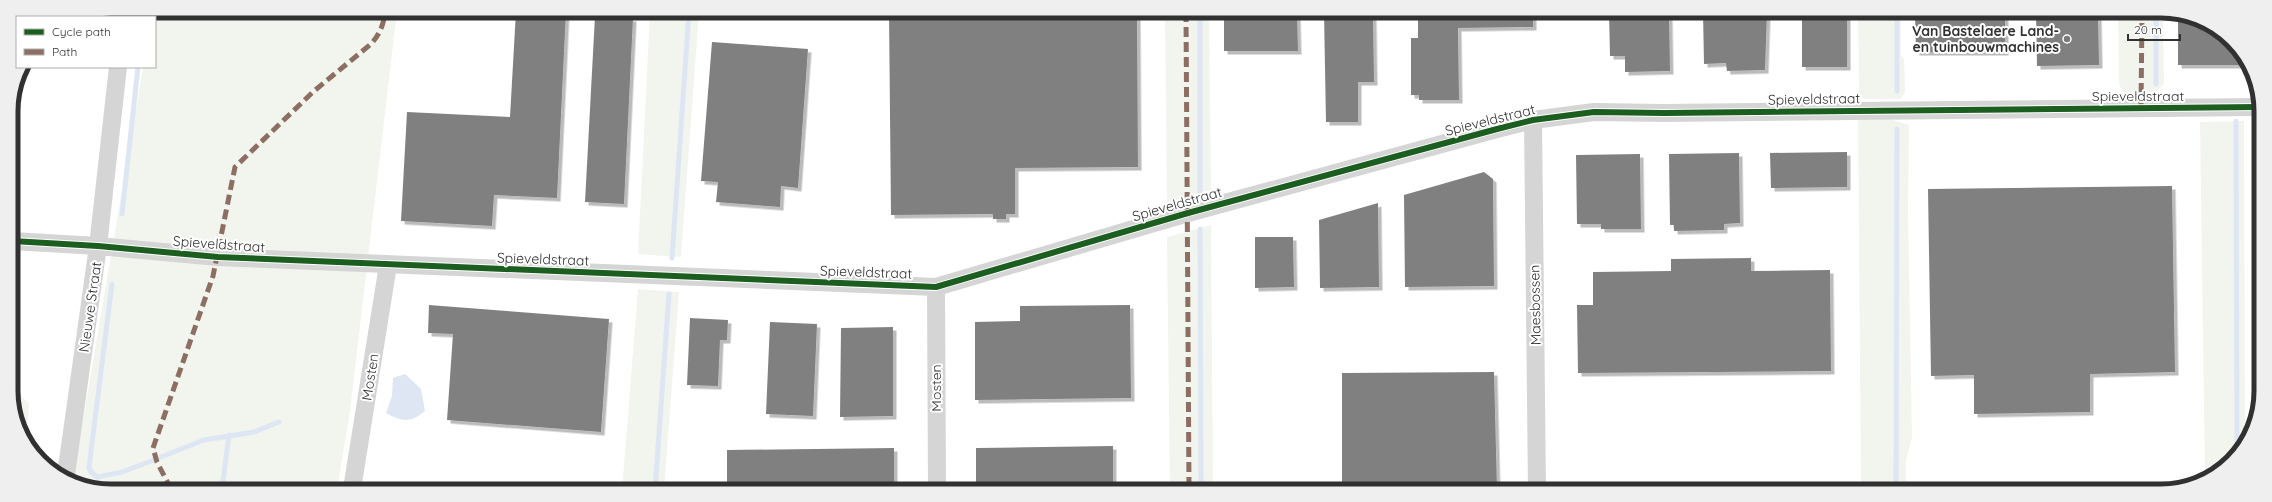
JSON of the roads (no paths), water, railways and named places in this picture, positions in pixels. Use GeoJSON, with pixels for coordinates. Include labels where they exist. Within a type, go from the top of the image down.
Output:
{"type":"FeatureCollection","features":[{"type":"Feature","properties":{"kind":"street","name":"Nieuwe Straat"},"geometry":{"type":"LineString","coordinates":[[66,473],[98,246],[118,68]]}},
{"type":"Feature","properties":{"kind":"street","name":"Spieveldstraat"},"geometry":{"type":"LineString","coordinates":[[18,241],[98,246],[218,257],[936,287],[1188,213],[1533,120],[1594,112],[1664,113],[2254,107]]}},
{"type":"Feature","properties":{"kind":"street","name":"Maesbossen"},"geometry":{"type":"LineString","coordinates":[[1533,120],[1537,484]]}},
{"type":"Feature","properties":{"kind":"street","name":"Mosten"},"geometry":{"type":"LineString","coordinates":[[353,484],[388,265]]}},
{"type":"Feature","properties":{"kind":"street","name":"Mosten"},"geometry":{"type":"LineString","coordinates":[[936,287],[937,484]]}},
{"type":"Feature","properties":{"kind":"waterway"},"geometry":{"type":"LineString","coordinates":[[672,258],[689,18]]}},
{"type":"Feature","properties":{"kind":"waterway"},"geometry":{"type":"LineString","coordinates":[[1200,18],[1200,193]]}},
{"type":"Feature","properties":{"kind":"waterway"},"geometry":{"type":"LineString","coordinates":[[1897,18],[1897,91]]}},
{"type":"Feature","properties":{"kind":"waterway"},"geometry":{"type":"LineString","coordinates":[[2156,18],[2156,84]]}},
{"type":"Feature","properties":{"kind":"waterway"},"geometry":{"type":"LineString","coordinates":[[122,214],[138,68]]}},
{"type":"Feature","properties":{"kind":"waterway"},"geometry":{"type":"LineString","coordinates":[[2236,121],[2237,445]]}},
{"type":"Feature","properties":{"kind":"waterway"},"geometry":{"type":"LineString","coordinates":[[1896,484],[1897,129]]}},
{"type":"Feature","properties":{"kind":"waterway"},"geometry":{"type":"LineString","coordinates":[[1200,229],[1201,484]]}},
{"type":"Feature","properties":{"kind":"waterway"},"geometry":{"type":"LineString","coordinates":[[112,284],[89,467],[91,472],[97,477],[122,472],[154,460]]}},
{"type":"Feature","properties":{"kind":"waterway"},"geometry":{"type":"LineString","coordinates":[[655,484],[669,294]]}},
{"type":"Feature","properties":{"kind":"waterway"},"geometry":{"type":"LineString","coordinates":[[161,457],[204,440],[254,432],[279,422]]}},
{"type":"Feature","properties":{"kind":"waterway"},"geometry":{"type":"LineString","coordinates":[[223,484],[229,435]]}},
{"type":"Feature","properties":{"kind":"place","name":"Van Bastelaere Land- en tuinbouwmachines"},"geometry":{"type":"Point","coordinates":[2067,39]}}]}
